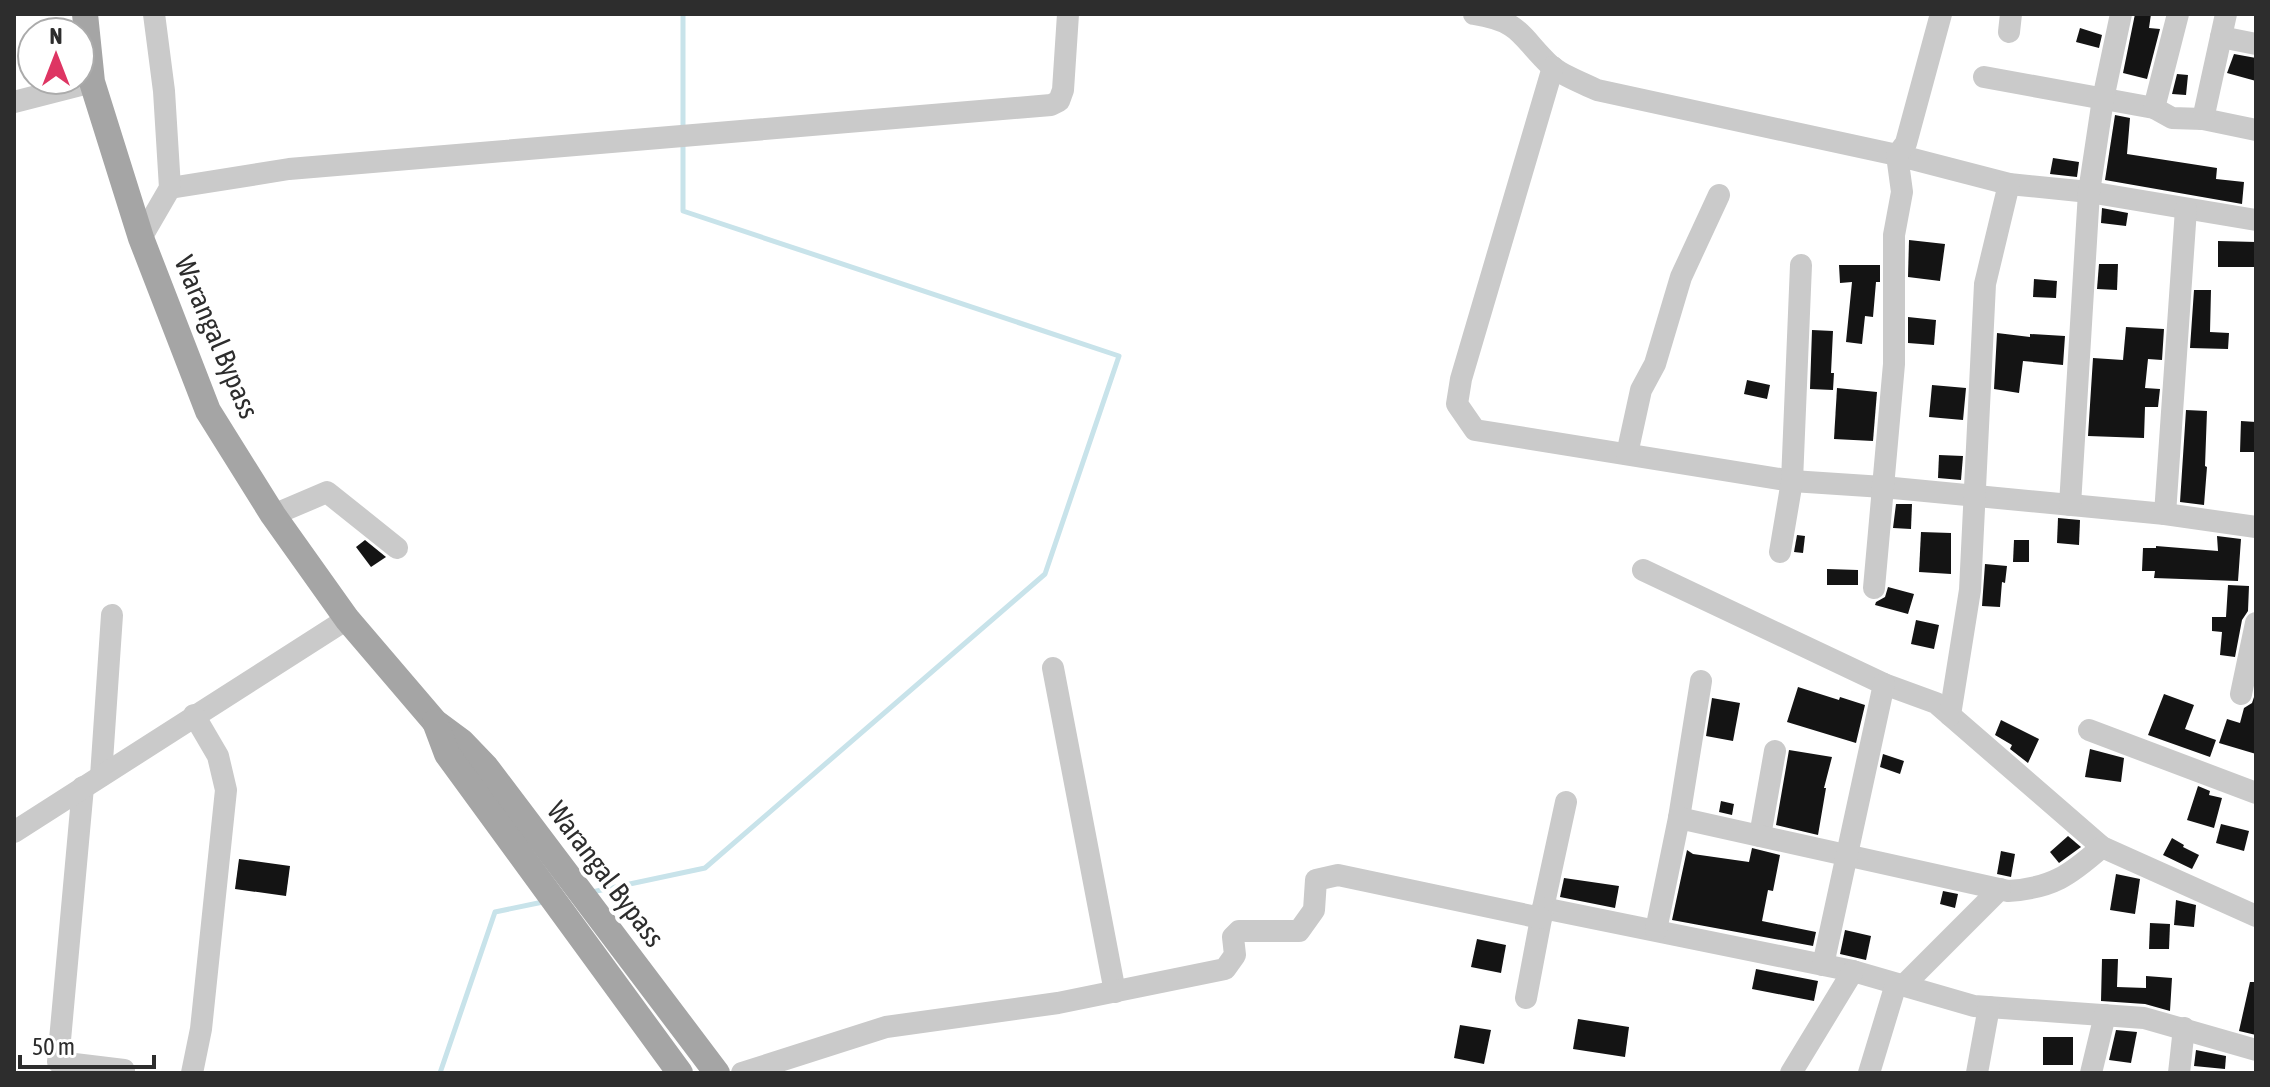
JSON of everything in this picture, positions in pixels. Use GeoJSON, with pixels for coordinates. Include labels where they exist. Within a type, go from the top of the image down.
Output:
{"type":"FeatureCollection","features":[{"type":"Feature","properties":{"kind":"main road","name":"Warangal Bypass"},"geometry":{"type":"LineString","coordinates":[[96,95],[141,238],[208,411],[273,515],[347,619],[435,722],[462,742],[486,767],[570,925],[680,1073]]}},
{"type":"Feature","properties":{"kind":"main road","name":"Warangal Bypass"},"geometry":{"type":"LineString","coordinates":[[519,832],[594,912],[717,1073]]}},
{"type":"Feature","properties":{"kind":"street"},"geometry":{"type":"LineString","coordinates":[[141,238],[170,188],[164,91],[154,14]]}},
{"type":"Feature","properties":{"kind":"street"},"geometry":{"type":"LineString","coordinates":[[170,188],[289,169],[1051,105],[1059,101],[1063,90],[1068,14]]}},
{"type":"Feature","properties":{"kind":"street"},"geometry":{"type":"LineString","coordinates":[[1474,14],[1499,18],[1525,35],[1553,67],[1597,90],[1897,155],[2009,184],[2089,192],[2256,220]]}},
{"type":"Feature","properties":{"kind":"street"},"geometry":{"type":"LineString","coordinates":[[1874,588],[1894,364],[1894,235],[1902,192],[1897,155],[1906,143],[1941,14]]}},
{"type":"Feature","properties":{"kind":"street"},"geometry":{"type":"LineString","coordinates":[[2070,505],[2089,192],[2103,99],[2121,14]]}},
{"type":"Feature","properties":{"kind":"street"},"geometry":{"type":"LineString","coordinates":[[2154,108],[2178,14]]}},
{"type":"Feature","properties":{"kind":"street"},"geometry":{"type":"LineString","coordinates":[[2203,119],[2226,14]]}},
{"type":"Feature","properties":{"kind":"street"},"geometry":{"type":"LineString","coordinates":[[2221,37],[2256,44]]}},
{"type":"Feature","properties":{"kind":"street"},"geometry":{"type":"LineString","coordinates":[[1553,67],[1461,379],[1457,404],[1475,430],[1792,481],[2165,514],[2256,527]]}},
{"type":"Feature","properties":{"kind":"street"},"geometry":{"type":"LineString","coordinates":[[1984,77],[2154,108],[2172,118],[2203,119],[2256,130]]}},
{"type":"Feature","properties":{"kind":"street"},"geometry":{"type":"LineString","coordinates":[[14,102],[37,96]]}},
{"type":"Feature","properties":{"kind":"street"},"geometry":{"type":"LineString","coordinates":[[1950,715],[1970,590],[1985,284],[2009,184]]}},
{"type":"Feature","properties":{"kind":"street"},"geometry":{"type":"LineString","coordinates":[[1627,454],[1641,390],[1655,364],[1681,277],[1719,195]]}},
{"type":"Feature","properties":{"kind":"street"},"geometry":{"type":"LineString","coordinates":[[2165,514],[2186,209]]}},
{"type":"Feature","properties":{"kind":"street"},"geometry":{"type":"LineString","coordinates":[[1780,552],[1792,481],[1801,265]]}},
{"type":"Feature","properties":{"kind":"street"},"geometry":{"type":"LineString","coordinates":[[273,515],[327,492],[397,548]]}},
{"type":"Feature","properties":{"kind":"street"},"geometry":{"type":"LineString","coordinates":[[1643,570],[1884,684],[1936,703],[2102,847],[2256,916]]}},
{"type":"Feature","properties":{"kind":"street"},"geometry":{"type":"LineString","coordinates":[[112,615],[58,1062],[124,1070]]}},
{"type":"Feature","properties":{"kind":"street"},"geometry":{"type":"LineString","coordinates":[[14,832],[347,619]]}},
{"type":"Feature","properties":{"kind":"street"},"geometry":{"type":"LineString","coordinates":[[2241,694],[2256,623]]}},
{"type":"Feature","properties":{"kind":"street"},"geometry":{"type":"LineString","coordinates":[[1053,668],[1115,992]]}},
{"type":"Feature","properties":{"kind":"street"},"geometry":{"type":"LineString","coordinates":[[1656,930],[1679,818],[1701,681]]}},
{"type":"Feature","properties":{"kind":"street"},"geometry":{"type":"LineString","coordinates":[[1823,965],[1884,684]]}},
{"type":"Feature","properties":{"kind":"street"},"geometry":{"type":"LineString","coordinates":[[192,1073],[201,1029],[226,790],[218,756],[194,715]]}},
{"type":"Feature","properties":{"kind":"street"},"geometry":{"type":"LineString","coordinates":[[2089,730],[2256,793]]}},
{"type":"Feature","properties":{"kind":"street"},"geometry":{"type":"LineString","coordinates":[[1760,836],[1775,751]]}},
{"type":"Feature","properties":{"kind":"street"},"geometry":{"type":"LineString","coordinates":[[1526,998],[1566,802]]}},
{"type":"Feature","properties":{"kind":"street"},"geometry":{"type":"LineString","coordinates":[[1679,818],[2000,889],[2036,889],[2072,873],[2102,847]]}},
{"type":"Feature","properties":{"kind":"street"},"geometry":{"type":"LineString","coordinates":[[742,1073],[886,1027],[1058,1003],[1225,969],[1235,955],[1233,937],[1239,931],[1299,931],[1314,910],[1316,880],[1338,875],[1542,913],[1656,930],[1853,971],[1974,1006],[2144,1018],[2256,1050]]}},
{"type":"Feature","properties":{"kind":"street"},"geometry":{"type":"LineString","coordinates":[[1869,1073],[1899,985],[2000,889]]}},
{"type":"Feature","properties":{"kind":"street"},"geometry":{"type":"LineString","coordinates":[[1791,1073],[1853,971]]}},
{"type":"Feature","properties":{"kind":"street"},"geometry":{"type":"LineString","coordinates":[[1977,1073],[1989,1007]]}},
{"type":"Feature","properties":{"kind":"street"},"geometry":{"type":"LineString","coordinates":[[2091,1073],[2105,1015]]}},
{"type":"Feature","properties":{"kind":"street"},"geometry":{"type":"LineString","coordinates":[[2179,1073],[2184,1028]]}},
{"type":"Feature","properties":{"kind":"building"},"geometry":{"type":"Polygon","coordinates":[[[2135,14],[2151,14],[2149,28],[2160,29],[2147,79],[2123,73],[2135,14]]]}},
{"type":"Feature","properties":{"kind":"building"},"geometry":{"type":"Polygon","coordinates":[[[2080,28],[2102,35],[2099,48],[2076,42],[2080,28]]]}},
{"type":"Feature","properties":{"kind":"building"},"geometry":{"type":"Polygon","coordinates":[[[2234,54],[2256,58],[2256,81],[2227,73],[2234,54]]]}},
{"type":"Feature","properties":{"kind":"building"},"geometry":{"type":"Polygon","coordinates":[[[2177,74],[2188,75],[2186,95],[2172,94],[2177,74]]]}},
{"type":"Feature","properties":{"kind":"building"},"geometry":{"type":"Polygon","coordinates":[[[2115,115],[2130,118],[2127,154],[2217,168],[2216,179],[2244,182],[2242,204],[2105,180],[2115,115]]]}},
{"type":"Feature","properties":{"kind":"building"},"geometry":{"type":"Polygon","coordinates":[[[2053,158],[2079,162],[2077,177],[2050,174],[2053,158]]]}},
{"type":"Feature","properties":{"kind":"building"},"geometry":{"type":"Polygon","coordinates":[[[2102,208],[2128,213],[2126,226],[2101,223],[2102,208]]]}},
{"type":"Feature","properties":{"kind":"building"},"geometry":{"type":"Polygon","coordinates":[[[1909,240],[1945,244],[1940,281],[1908,277],[1909,240]]]}},
{"type":"Feature","properties":{"kind":"building"},"geometry":{"type":"Polygon","coordinates":[[[2218,241],[2256,242],[2256,267],[2218,267],[2218,241]]]}},
{"type":"Feature","properties":{"kind":"building"},"geometry":{"type":"Polygon","coordinates":[[[2099,264],[2118,264],[2117,290],[2097,289],[2099,264]]]}},
{"type":"Feature","properties":{"kind":"building"},"geometry":{"type":"Polygon","coordinates":[[[1839,265],[1880,265],[1873,317],[1865,316],[1862,344],[1846,342],[1852,282],[1840,283],[1839,265]]]}},
{"type":"Feature","properties":{"kind":"building"},"geometry":{"type":"Polygon","coordinates":[[[2034,279],[2057,281],[2056,298],[2033,297],[2034,279]]]}},
{"type":"Feature","properties":{"kind":"building"},"geometry":{"type":"Polygon","coordinates":[[[2194,290],[2211,290],[2210,332],[2229,333],[2228,349],[2190,348],[2194,290]]]}},
{"type":"Feature","properties":{"kind":"building"},"geometry":{"type":"Polygon","coordinates":[[[1908,317],[1936,320],[1934,345],[1908,343],[1908,317]]]}},
{"type":"Feature","properties":{"kind":"building"},"geometry":{"type":"Polygon","coordinates":[[[2126,327],[2164,329],[2162,360],[2148,359],[2145,388],[2160,389],[2158,407],[2145,407],[2144,438],[2088,436],[2093,358],[2123,360],[2126,327]]]}},
{"type":"Feature","properties":{"kind":"building"},"geometry":{"type":"Polygon","coordinates":[[[1812,330],[1833,331],[1833,390],[1810,389],[1812,330]]]}},
{"type":"Feature","properties":{"kind":"building"},"geometry":{"type":"Polygon","coordinates":[[[1997,333],[2030,337],[2030,334],[2065,336],[2063,365],[2023,361],[2019,393],[1994,389],[1997,333]]]}},
{"type":"Feature","properties":{"kind":"building"},"geometry":{"type":"Polygon","coordinates":[[[1747,380],[1770,385],[1767,399],[1744,394],[1747,380]]]}},
{"type":"Feature","properties":{"kind":"building"},"geometry":{"type":"Polygon","coordinates":[[[1932,385],[1966,388],[1963,420],[1929,417],[1932,385]]]}},
{"type":"Feature","properties":{"kind":"building"},"geometry":{"type":"Polygon","coordinates":[[[1837,388],[1877,392],[1873,441],[1834,439],[1837,388]]]}},
{"type":"Feature","properties":{"kind":"building"},"geometry":{"type":"Polygon","coordinates":[[[2186,410],[2207,411],[2204,505],[2180,502],[2186,410]]]}},
{"type":"Feature","properties":{"kind":"building"},"geometry":{"type":"Polygon","coordinates":[[[2241,421],[2256,422],[2256,452],[2240,452],[2241,421]]]}},
{"type":"Feature","properties":{"kind":"building"},"geometry":{"type":"Polygon","coordinates":[[[1939,455],[1963,456],[1961,480],[1938,478],[1939,455]]]}},
{"type":"Feature","properties":{"kind":"building"},"geometry":{"type":"Polygon","coordinates":[[[1896,504],[1912,504],[1911,529],[1893,528],[1896,504]]]}},
{"type":"Feature","properties":{"kind":"building"},"geometry":{"type":"Polygon","coordinates":[[[2058,518],[2080,520],[2079,545],[2057,543],[2058,518]]]}},
{"type":"Feature","properties":{"kind":"building"},"geometry":{"type":"Polygon","coordinates":[[[1921,532],[1951,533],[1951,574],[1919,572],[1921,532]]]}},
{"type":"Feature","properties":{"kind":"building"},"geometry":{"type":"Polygon","coordinates":[[[1797,535],[1805,536],[1803,553],[1794,552],[1797,535]]]}},
{"type":"Feature","properties":{"kind":"building"},"geometry":{"type":"Polygon","coordinates":[[[2217,536],[2241,539],[2238,581],[2154,578],[2155,571],[2142,571],[2143,548],[2156,546],[2218,551],[2217,536]]]}},
{"type":"Feature","properties":{"kind":"building"},"geometry":{"type":"Polygon","coordinates":[[[365,540],[386,557],[371,567],[356,547],[365,540]]]}},
{"type":"Feature","properties":{"kind":"building"},"geometry":{"type":"Polygon","coordinates":[[[2014,540],[2029,540],[2029,562],[2013,562],[2014,540]]]}},
{"type":"Feature","properties":{"kind":"building"},"geometry":{"type":"Polygon","coordinates":[[[1985,564],[2007,566],[2000,607],[1982,606],[1985,564]]]}},
{"type":"Feature","properties":{"kind":"building"},"geometry":{"type":"Polygon","coordinates":[[[1827,569],[1858,570],[1858,585],[1827,585],[1827,569]]]}},
{"type":"Feature","properties":{"kind":"building"},"geometry":{"type":"Polygon","coordinates":[[[2228,585],[2249,586],[2248,611],[2242,620],[2235,657],[2220,655],[2222,632],[2212,631],[2212,617],[2226,617],[2228,585]]]}},
{"type":"Feature","properties":{"kind":"building"},"geometry":{"type":"Polygon","coordinates":[[[1888,587],[1914,594],[1908,614],[1875,605],[1885,597],[1888,587]]]}},
{"type":"Feature","properties":{"kind":"building"},"geometry":{"type":"Polygon","coordinates":[[[1916,620],[1939,625],[1934,649],[1911,644],[1916,620]]]}},
{"type":"Feature","properties":{"kind":"building"},"geometry":{"type":"Polygon","coordinates":[[[1798,687],[1865,705],[1856,743],[1787,722],[1798,687]]]}},
{"type":"Feature","properties":{"kind":"building"},"geometry":{"type":"Polygon","coordinates":[[[2256,691],[2256,754],[2219,743],[2227,719],[2240,723],[2244,708],[2252,703],[2256,691]]]}},
{"type":"Feature","properties":{"kind":"building"},"geometry":{"type":"Polygon","coordinates":[[[2164,694],[2194,705],[2185,729],[2216,740],[2210,757],[2148,735],[2164,694]]]}},
{"type":"Feature","properties":{"kind":"building"},"geometry":{"type":"Polygon","coordinates":[[[1712,698],[1740,703],[1733,741],[1706,736],[1712,698]]]}},
{"type":"Feature","properties":{"kind":"building"},"geometry":{"type":"Polygon","coordinates":[[[2001,720],[2039,739],[2028,763],[2010,749],[2012,745],[1995,735],[2001,720]]]}},
{"type":"Feature","properties":{"kind":"building"},"geometry":{"type":"Polygon","coordinates":[[[2090,749],[2124,758],[2121,782],[2085,777],[2090,749]]]}},
{"type":"Feature","properties":{"kind":"building"},"geometry":{"type":"Polygon","coordinates":[[[1789,750],[1832,757],[1818,835],[1776,825],[1789,750]]]}},
{"type":"Feature","properties":{"kind":"building"},"geometry":{"type":"Polygon","coordinates":[[[1883,754],[1904,761],[1900,774],[1880,767],[1883,754]]]}},
{"type":"Feature","properties":{"kind":"building"},"geometry":{"type":"Polygon","coordinates":[[[2198,786],[2210,791],[2209,795],[2222,798],[2214,828],[2187,820],[2198,786]]]}},
{"type":"Feature","properties":{"kind":"building"},"geometry":{"type":"Polygon","coordinates":[[[1721,801],[1734,804],[1732,815],[1719,812],[1721,801]]]}},
{"type":"Feature","properties":{"kind":"building"},"geometry":{"type":"Polygon","coordinates":[[[2221,824],[2249,831],[2244,851],[2216,843],[2221,824]]]}},
{"type":"Feature","properties":{"kind":"building"},"geometry":{"type":"Polygon","coordinates":[[[2068,836],[2081,847],[2059,863],[2050,852],[2068,836]]]}},
{"type":"Feature","properties":{"kind":"building"},"geometry":{"type":"Polygon","coordinates":[[[2172,838],[2199,855],[2192,869],[2163,855],[2172,838]]]}},
{"type":"Feature","properties":{"kind":"building"},"geometry":{"type":"Polygon","coordinates":[[[1752,848],[1780,855],[1773,891],[1768,890],[1762,921],[1816,932],[1813,946],[1672,920],[1687,850],[1693,854],[1749,862],[1752,848]]]}},
{"type":"Feature","properties":{"kind":"building"},"geometry":{"type":"Polygon","coordinates":[[[2001,851],[2015,854],[2011,877],[1997,874],[2001,851]]]}},
{"type":"Feature","properties":{"kind":"building"},"geometry":{"type":"Polygon","coordinates":[[[239,859],[290,866],[286,896],[235,889],[239,859]]]}},
{"type":"Feature","properties":{"kind":"building"},"geometry":{"type":"Polygon","coordinates":[[[2116,874],[2140,879],[2135,914],[2110,910],[2116,874]]]}},
{"type":"Feature","properties":{"kind":"building"},"geometry":{"type":"Polygon","coordinates":[[[1564,878],[1619,886],[1615,908],[1560,897],[1564,878]]]}},
{"type":"Feature","properties":{"kind":"building"},"geometry":{"type":"Polygon","coordinates":[[[1943,891],[1958,894],[1955,908],[1940,904],[1943,891]]]}},
{"type":"Feature","properties":{"kind":"building"},"geometry":{"type":"Polygon","coordinates":[[[2176,900],[2196,905],[2194,927],[2174,925],[2176,900]]]}},
{"type":"Feature","properties":{"kind":"building"},"geometry":{"type":"Polygon","coordinates":[[[2150,923],[2170,924],[2169,949],[2149,949],[2150,923]]]}},
{"type":"Feature","properties":{"kind":"building"},"geometry":{"type":"Polygon","coordinates":[[[1845,930],[1871,936],[1866,960],[1840,954],[1845,930]]]}},
{"type":"Feature","properties":{"kind":"building"},"geometry":{"type":"Polygon","coordinates":[[[1477,939],[1506,945],[1501,973],[1471,967],[1477,939]]]}},
{"type":"Feature","properties":{"kind":"building"},"geometry":{"type":"Polygon","coordinates":[[[2102,959],[2118,959],[2117,987],[2146,988],[2146,976],[2172,978],[2170,1011],[2145,1004],[2101,1001],[2102,959]]]}},
{"type":"Feature","properties":{"kind":"building"},"geometry":{"type":"Polygon","coordinates":[[[1756,969],[1818,981],[1814,1001],[1752,989],[1756,969]]]}},
{"type":"Feature","properties":{"kind":"building"},"geometry":{"type":"Polygon","coordinates":[[[2250,982],[2256,982],[2256,1035],[2239,1031],[2250,982]]]}},
{"type":"Feature","properties":{"kind":"building"},"geometry":{"type":"Polygon","coordinates":[[[1578,1019],[1629,1027],[1625,1057],[1573,1049],[1578,1019]]]}},
{"type":"Feature","properties":{"kind":"building"},"geometry":{"type":"Polygon","coordinates":[[[1460,1025],[1491,1030],[1484,1064],[1454,1058],[1460,1025]]]}},
{"type":"Feature","properties":{"kind":"building"},"geometry":{"type":"Polygon","coordinates":[[[2116,1030],[2137,1032],[2131,1063],[2109,1060],[2116,1030]]]}},
{"type":"Feature","properties":{"kind":"building"},"geometry":{"type":"Polygon","coordinates":[[[2043,1037],[2073,1037],[2073,1065],[2043,1065],[2043,1037]]]}},
{"type":"Feature","properties":{"kind":"building"},"geometry":{"type":"Polygon","coordinates":[[[2196,1050],[2226,1056],[2225,1069],[2194,1066],[2196,1050]]]}},
{"type":"Feature","properties":{"kind":"waterway"},"geometry":{"type":"LineString","coordinates":[[683,14],[683,130]]}},
{"type":"Feature","properties":{"kind":"waterway"},"geometry":{"type":"LineString","coordinates":[[592,892],[705,868],[1045,574],[1119,356],[683,211],[683,140]]}},
{"type":"Feature","properties":{"kind":"waterway"},"geometry":{"type":"LineString","coordinates":[[440,1073],[495,912],[543,902]]}}]}
